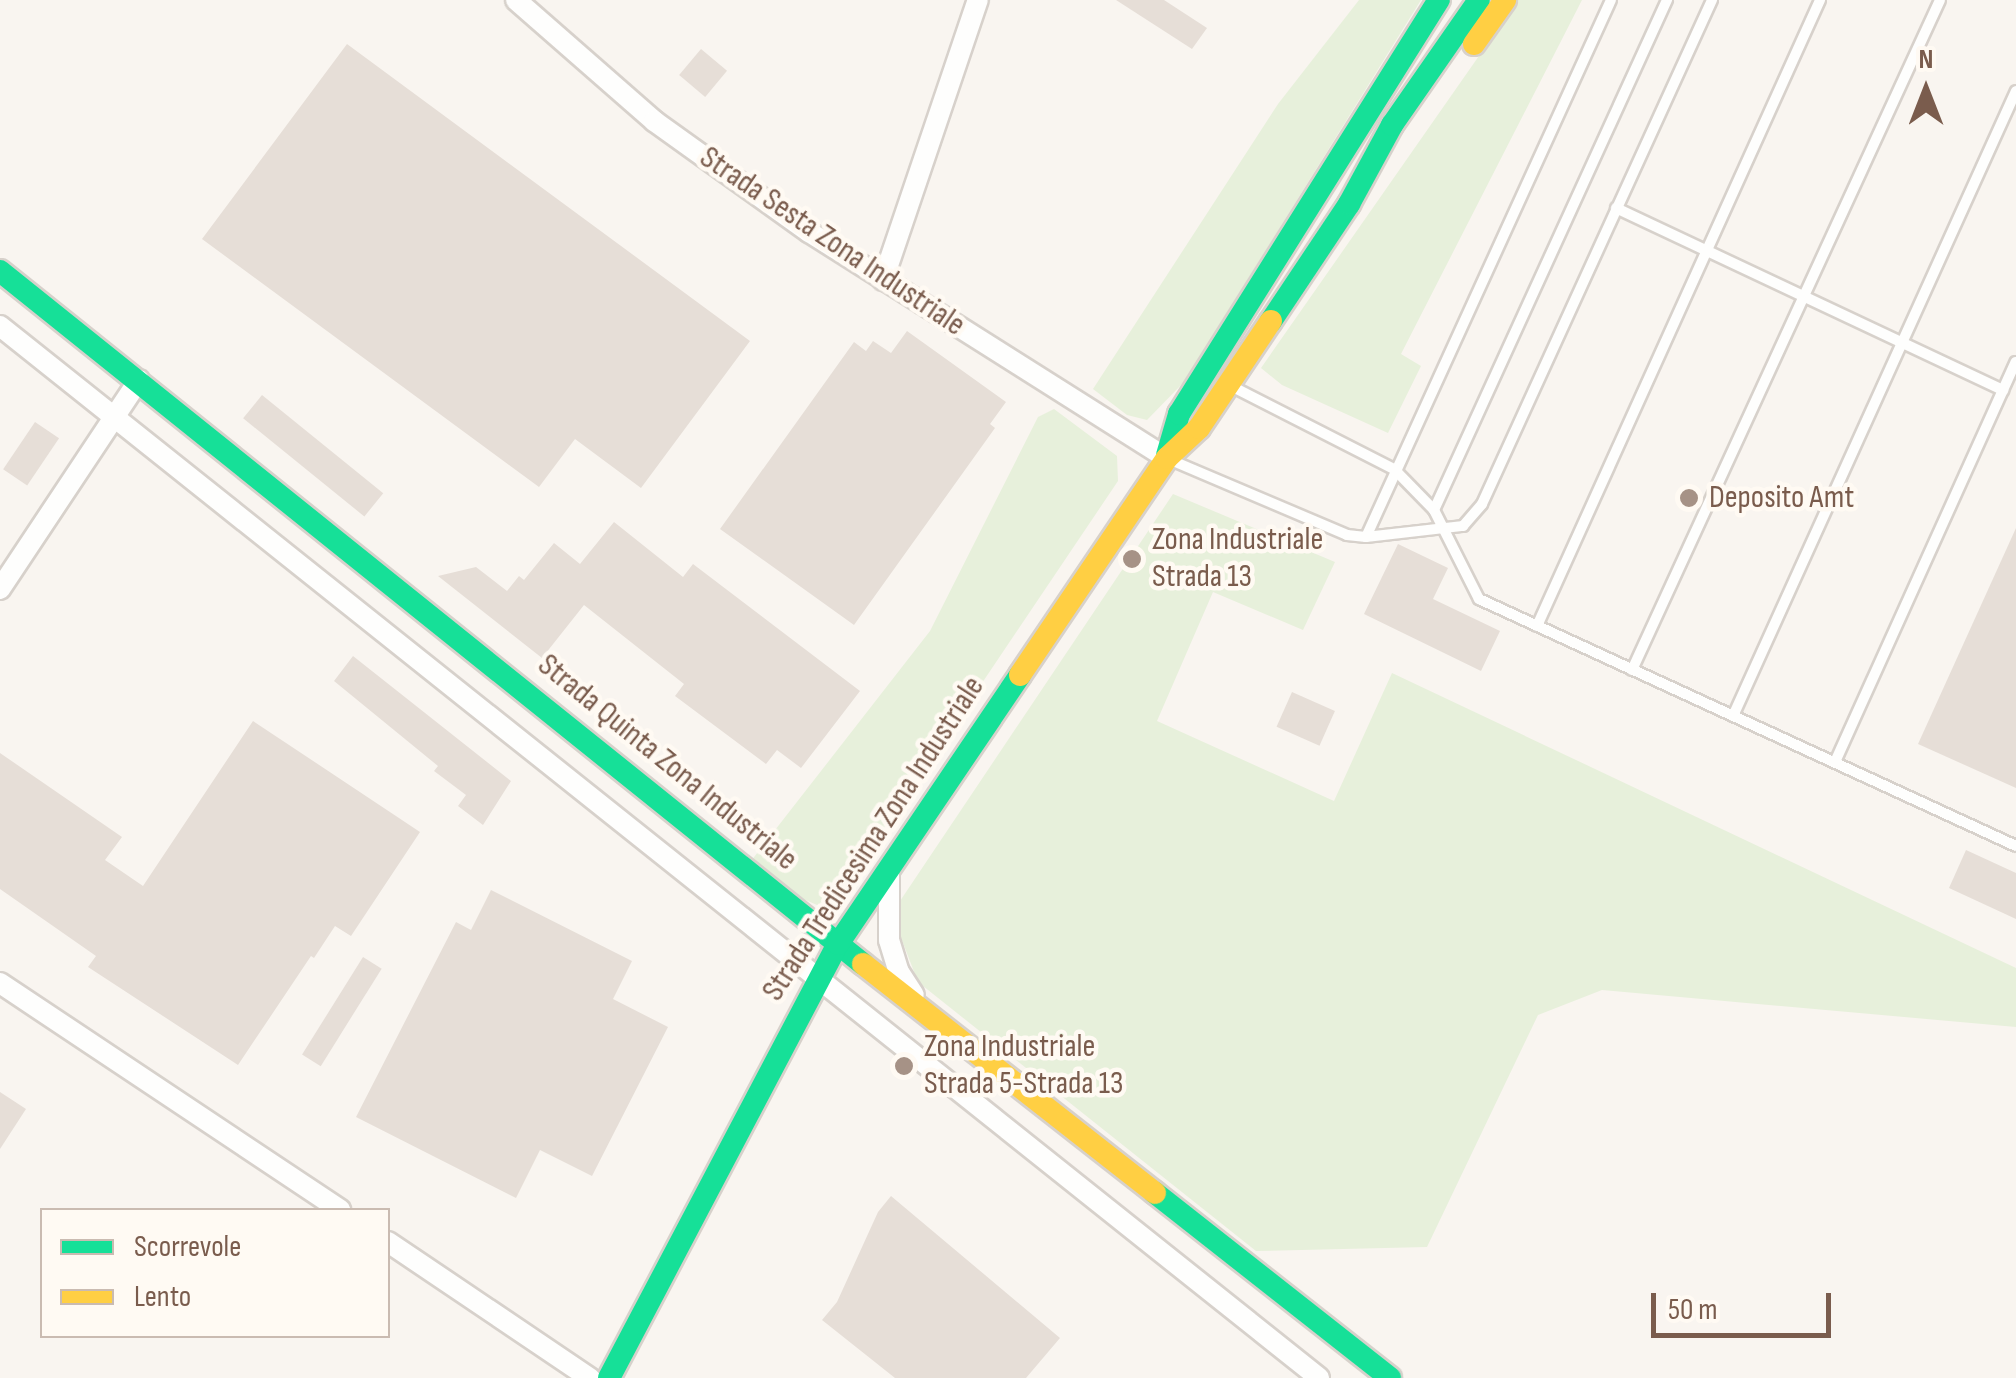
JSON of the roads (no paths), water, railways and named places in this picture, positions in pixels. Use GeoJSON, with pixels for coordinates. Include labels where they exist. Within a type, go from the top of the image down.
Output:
{"type":"FeatureCollection","features":[{"type":"Feature","properties":{"kind":"main road"},"geometry":{"type":"LineString","coordinates":[[1166,458],[1179,414],[1439,0]]}},
{"type":"Feature","properties":{"kind":"main road"},"geometry":{"type":"LineString","coordinates":[[1166,458],[1198,428],[1229,386],[1349,204],[1392,126],[1479,0]]}},
{"type":"Feature","properties":{"kind":"main road"},"geometry":{"type":"LineString","coordinates":[[1349,204],[1408,136],[1504,0]]}},
{"type":"Feature","properties":{"kind":"main road","name":"Strada Quinta Zona Industriale"},"geometry":{"type":"LineString","coordinates":[[4,281],[139,380],[838,944],[1390,1378]]}},
{"type":"Feature","properties":{"kind":"main road","name":"Strada Tredicesima Zona Industriale"},"geometry":{"type":"LineString","coordinates":[[609,1378],[816,980],[1166,458]]}},
{"type":"Feature","properties":{"kind":"street","name":"Strada Sesta Zona Industriale"},"geometry":{"type":"LineString","coordinates":[[516,0],[654,120],[883,280],[1166,458]]}},
{"type":"Feature","properties":{"kind":"street"},"geometry":{"type":"LineString","coordinates":[[883,280],[978,0]]}},
{"type":"Feature","properties":{"kind":"street"},"geometry":{"type":"LineString","coordinates":[[0,326],[1319,1378]]}},
{"type":"Feature","properties":{"kind":"street"},"geometry":{"type":"LineString","coordinates":[[0,589],[139,380]]}},
{"type":"Feature","properties":{"kind":"street"},"geometry":{"type":"LineString","coordinates":[[889,866],[887,913],[892,957],[920,1005]]}},
{"type":"Feature","properties":{"kind":"street"},"geometry":{"type":"LineString","coordinates":[[0,983],[337,1208]]}},
{"type":"Feature","properties":{"kind":"street"},"geometry":{"type":"LineString","coordinates":[[390,1243],[590,1378]]}},
{"type":"Feature","properties":{"kind":"lane"},"geometry":{"type":"LineString","coordinates":[[1366,537],[1611,0]]}},
{"type":"Feature","properties":{"kind":"lane"},"geometry":{"type":"LineString","coordinates":[[1434,510],[1668,0]]}},
{"type":"Feature","properties":{"kind":"lane"},"geometry":{"type":"LineString","coordinates":[[1166,458],[1347,535],[1366,537],[1463,526],[1482,504],[1712,0]]}},
{"type":"Feature","properties":{"kind":"lane"},"geometry":{"type":"LineString","coordinates":[[1537,626],[1820,0]]}},
{"type":"Feature","properties":{"kind":"lane"},"geometry":{"type":"LineString","coordinates":[[1632,670],[1940,0]]}},
{"type":"Feature","properties":{"kind":"lane"},"geometry":{"type":"LineString","coordinates":[[1733,716],[2016,91]]}},
{"type":"Feature","properties":{"kind":"lane"},"geometry":{"type":"LineString","coordinates":[[1616,208],[2003,390]]}},
{"type":"Feature","properties":{"kind":"lane"},"geometry":{"type":"LineString","coordinates":[[1835,762],[2016,362]]}},
{"type":"Feature","properties":{"kind":"lane"},"geometry":{"type":"LineString","coordinates":[[1229,386],[1394,469],[1434,510],[1479,600],[2016,846]]}},
{"type":"Feature","properties":{"kind":"place","name":"Deposito Amt"},"geometry":{"type":"Point","coordinates":[1689,498]}},
{"type":"Feature","properties":{"kind":"place","name":"Zona Industriale Strada 13"},"geometry":{"type":"Point","coordinates":[1132,559]}},
{"type":"Feature","properties":{"kind":"place","name":"Zona Industriale Strada 5-Strada 13"},"geometry":{"type":"Point","coordinates":[904,1066]}}]}
